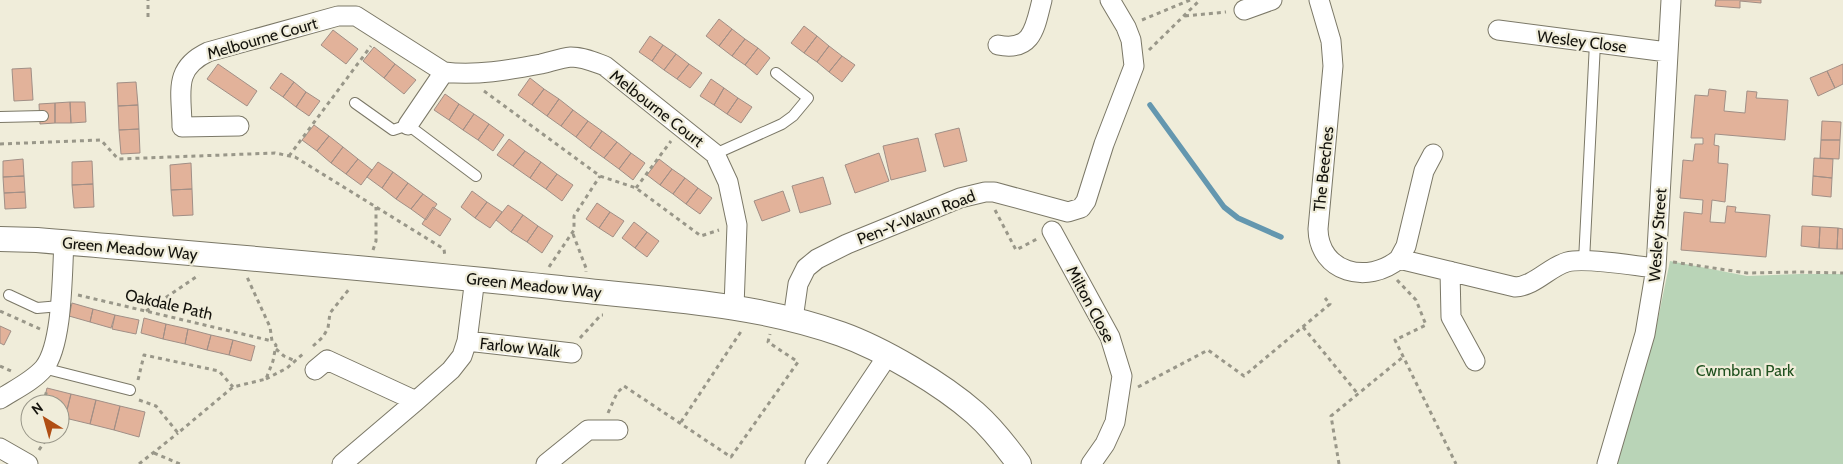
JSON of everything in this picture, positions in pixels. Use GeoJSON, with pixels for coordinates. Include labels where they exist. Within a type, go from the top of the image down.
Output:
{"type":"FeatureCollection","features":[{"type":"Feature","properties":{"kind":"street"},"geometry":{"type":"LineString","coordinates":[[998,45],[1011,48],[1026,42],[1033,31],[1042,0]]}},
{"type":"Feature","properties":{"kind":"street"},"geometry":{"type":"LineString","coordinates":[[1110,0],[1126,27],[1133,48],[1134,66]]}},
{"type":"Feature","properties":{"kind":"street"},"geometry":{"type":"LineString","coordinates":[[1244,10],[1272,0]]}},
{"type":"Feature","properties":{"kind":"street","name":"The Beeches"},"geometry":{"type":"LineString","coordinates":[[1319,0],[1331,41],[1333,66],[1318,238],[1320,247],[1337,264],[1351,272],[1360,274],[1370,273],[1393,264]]}},
{"type":"Feature","properties":{"kind":"street","name":"Wesley Street"},"geometry":{"type":"LineString","coordinates":[[1607,464],[1645,334],[1657,264],[1671,0]]}},
{"type":"Feature","properties":{"kind":"street","name":"Melbourne Court"},"geometry":{"type":"LineString","coordinates":[[239,126],[182,127],[181,79],[186,67],[195,58],[208,52],[338,16],[356,16],[444,72],[459,74],[484,72],[530,66],[571,57],[587,59],[605,66],[715,154],[728,182],[737,225],[749,316]]}},
{"type":"Feature","properties":{"kind":"street","name":"Wesley Close"},"geometry":{"type":"LineString","coordinates":[[1498,30],[1668,52]]}},
{"type":"Feature","properties":{"kind":"street","name":"Pen-Y-Waun Road"},"geometry":{"type":"LineString","coordinates":[[793,319],[798,284],[806,268],[817,259],[847,244],[960,198],[986,192],[1000,194],[1060,211],[1075,211],[1081,208],[1089,194],[1104,144],[1134,66]]}},
{"type":"Feature","properties":{"kind":"street"},"geometry":{"type":"LineString","coordinates":[[408,125],[444,72]]}},
{"type":"Feature","properties":{"kind":"street"},"geometry":{"type":"LineString","coordinates":[[1433,154],[1424,171],[1406,246],[1393,264],[1450,271],[1520,286],[1563,264],[1584,261],[1657,264]]}},
{"type":"Feature","properties":{"kind":"street","name":"Milton Close"},"geometry":{"type":"LineString","coordinates":[[1052,231],[1110,337],[1122,376],[1115,422],[1105,444],[1092,464]]}},
{"type":"Feature","properties":{"kind":"street","name":"Green Meadow Way"},"geometry":{"type":"LineString","coordinates":[[0,239],[64,242],[446,275],[586,291],[749,316],[793,319],[843,334],[888,355],[922,375],[975,413],[999,436],[1019,464]]}},
{"type":"Feature","properties":{"kind":"street"},"geometry":{"type":"LineString","coordinates":[[0,399],[36,376],[53,350],[60,298],[64,242]]}},
{"type":"Feature","properties":{"kind":"street"},"geometry":{"type":"LineString","coordinates":[[1450,271],[1451,317],[1475,361]]}},
{"type":"Feature","properties":{"kind":"street","name":"Farlow Walk"},"geometry":{"type":"LineString","coordinates":[[342,464],[451,370],[462,356],[467,341],[475,278]]}},
{"type":"Feature","properties":{"kind":"street","name":"Farlow Walk"},"geometry":{"type":"LineString","coordinates":[[467,341],[570,353]]}},
{"type":"Feature","properties":{"kind":"street"},"geometry":{"type":"LineString","coordinates":[[815,464],[888,355]]}},
{"type":"Feature","properties":{"kind":"street"},"geometry":{"type":"LineString","coordinates":[[316,370],[327,360],[416,401]]}},
{"type":"Feature","properties":{"kind":"street"},"geometry":{"type":"LineString","coordinates":[[546,464],[588,430],[609,430]]}},
{"type":"Feature","properties":{"kind":"street"},"geometry":{"type":"LineString","coordinates":[[0,448],[28,464]]}},
{"type":"Feature","properties":{"kind":"lane"},"geometry":{"type":"LineString","coordinates":[[1584,261],[1595,43]]}},
{"type":"Feature","properties":{"kind":"lane"},"geometry":{"type":"LineString","coordinates":[[715,154],[782,124],[793,116],[808,98],[776,73]]}},
{"type":"Feature","properties":{"kind":"lane"},"geometry":{"type":"LineString","coordinates":[[355,103],[393,130],[408,125],[476,176]]}},
{"type":"Feature","properties":{"kind":"lane"},"geometry":{"type":"LineString","coordinates":[[0,118],[43,116]]}},
{"type":"Feature","properties":{"kind":"lane"},"geometry":{"type":"LineString","coordinates":[[9,295],[37,308],[60,298]]}},
{"type":"Feature","properties":{"kind":"lane"},"geometry":{"type":"LineString","coordinates":[[43,368],[132,395]]}},
{"type":"Feature","properties":{"kind":"path"},"geometry":{"type":"LineString","coordinates":[[148,0],[148,17]]}},
{"type":"Feature","properties":{"kind":"path"},"geometry":{"type":"LineString","coordinates":[[1126,27],[1190,0]]}},
{"type":"Feature","properties":{"kind":"path"},"geometry":{"type":"LineString","coordinates":[[1134,66],[1200,0]]}},
{"type":"Feature","properties":{"kind":"path"},"geometry":{"type":"LineString","coordinates":[[1184,16],[1244,10]]}},
{"type":"Feature","properties":{"kind":"path"},"geometry":{"type":"LineString","coordinates":[[289,156],[373,43]]}},
{"type":"Feature","properties":{"kind":"path"},"geometry":{"type":"LineString","coordinates":[[484,90],[600,176],[636,188],[701,236],[737,225]]}},
{"type":"Feature","properties":{"kind":"path"},"geometry":{"type":"LineString","coordinates":[[636,188],[681,127]]}},
{"type":"Feature","properties":{"kind":"path"},"geometry":{"type":"LineString","coordinates":[[0,144],[101,140],[118,159],[275,153],[295,157],[444,249],[446,275]]}},
{"type":"Feature","properties":{"kind":"path"},"geometry":{"type":"LineString","coordinates":[[544,286],[549,266],[574,230],[574,216],[600,176]]}},
{"type":"Feature","properties":{"kind":"path"},"geometry":{"type":"LineString","coordinates":[[986,192],[1016,250],[1052,231]]}},
{"type":"Feature","properties":{"kind":"path"},"geometry":{"type":"LineString","coordinates":[[373,251],[376,241],[376,207]]}},
{"type":"Feature","properties":{"kind":"path"},"geometry":{"type":"LineString","coordinates":[[572,233],[586,268],[586,291]]}},
{"type":"Feature","properties":{"kind":"path"},"geometry":{"type":"LineString","coordinates":[[1393,264],[1416,300],[1426,325],[1395,340],[1456,464]]}},
{"type":"Feature","properties":{"kind":"path"},"geometry":{"type":"LineString","coordinates":[[1657,264],[1748,273],[1843,273]]}},
{"type":"Feature","properties":{"kind":"path"},"geometry":{"type":"LineString","coordinates":[[243,269],[270,327],[272,341],[276,345],[274,361],[266,379]]}},
{"type":"Feature","properties":{"kind":"path"},"geometry":{"type":"LineString","coordinates":[[146,311],[205,271]]}},
{"type":"Feature","properties":{"kind":"path"},"geometry":{"type":"LineString","coordinates":[[139,464],[233,387],[266,379],[287,368],[323,337],[328,328],[330,313],[352,285]]}},
{"type":"Feature","properties":{"kind":"path","name":"Oakdale Path"},"geometry":{"type":"LineString","coordinates":[[60,298],[146,311],[272,341]]}},
{"type":"Feature","properties":{"kind":"path"},"geometry":{"type":"LineString","coordinates":[[1120,396],[1208,350],[1244,376],[1330,304],[1325,298]]}},
{"type":"Feature","properties":{"kind":"path"},"geometry":{"type":"LineString","coordinates":[[0,311],[56,337]]}},
{"type":"Feature","properties":{"kind":"path"},"geometry":{"type":"LineString","coordinates":[[570,353],[585,330],[601,315],[608,314]]}},
{"type":"Feature","properties":{"kind":"path"},"geometry":{"type":"LineString","coordinates":[[609,430],[617,393],[624,386],[681,422],[731,457],[798,362],[768,342],[771,332],[749,316],[744,328],[681,422]]}},
{"type":"Feature","properties":{"kind":"path"},"geometry":{"type":"LineString","coordinates":[[1303,327],[1358,394]]}},
{"type":"Feature","properties":{"kind":"path"},"geometry":{"type":"LineString","coordinates":[[275,349],[295,361]]}},
{"type":"Feature","properties":{"kind":"path"},"geometry":{"type":"LineString","coordinates":[[138,381],[144,354],[219,371],[233,387]]}},
{"type":"Feature","properties":{"kind":"path"},"geometry":{"type":"LineString","coordinates":[[1339,464],[1331,416],[1403,357]]}},
{"type":"Feature","properties":{"kind":"path"},"geometry":{"type":"LineString","coordinates":[[132,395],[156,406],[178,433]]}},
{"type":"Feature","properties":{"kind":"path"},"geometry":{"type":"LineString","coordinates":[[153,453],[180,464]]}},
{"type":"Feature","properties":{"kind":"green space","name":"Cwmbran Park"},"geometry":{"type":"Polygon","coordinates":[[[1670,261],[1747,276],[1843,274],[1843,464],[1617,464],[1654,338],[1670,261]]]}},
{"type":"Feature","properties":{"kind":"building"},"geometry":{"type":"Polygon","coordinates":[[[1716,0],[1761,0],[1761,3],[1740,1],[1740,8],[1715,6],[1716,0]]]}},
{"type":"Feature","properties":{"kind":"building"},"geometry":{"type":"Polygon","coordinates":[[[719,19],[732,29],[719,46],[706,36],[719,19]]]}},
{"type":"Feature","properties":{"kind":"building"},"geometry":{"type":"Polygon","coordinates":[[[804,26],[817,36],[804,53],[791,43],[804,26]]]}},
{"type":"Feature","properties":{"kind":"building"},"geometry":{"type":"Polygon","coordinates":[[[732,29],[745,39],[732,56],[719,46],[732,29]]]}},
{"type":"Feature","properties":{"kind":"building"},"geometry":{"type":"Polygon","coordinates":[[[333,30],[358,49],[346,64],[321,45],[333,30]]]}},
{"type":"Feature","properties":{"kind":"building"},"geometry":{"type":"Polygon","coordinates":[[[650,36],[663,45],[652,61],[639,52],[650,36]]]}},
{"type":"Feature","properties":{"kind":"building"},"geometry":{"type":"Polygon","coordinates":[[[817,36],[829,46],[817,62],[804,53],[817,36]]]}},
{"type":"Feature","properties":{"kind":"building"},"geometry":{"type":"Polygon","coordinates":[[[745,39],[758,48],[745,65],[732,56],[745,39]]]}},
{"type":"Feature","properties":{"kind":"building"},"geometry":{"type":"Polygon","coordinates":[[[663,45],[676,54],[664,70],[652,61],[663,45]]]}},
{"type":"Feature","properties":{"kind":"building"},"geometry":{"type":"Polygon","coordinates":[[[829,46],[842,56],[829,72],[817,62],[829,46]]]}},
{"type":"Feature","properties":{"kind":"building"},"geometry":{"type":"Polygon","coordinates":[[[374,47],[395,64],[384,78],[363,61],[374,47]]]}},
{"type":"Feature","properties":{"kind":"building"},"geometry":{"type":"Polygon","coordinates":[[[758,48],[770,58],[757,75],[745,65],[758,48]]]}},
{"type":"Feature","properties":{"kind":"building"},"geometry":{"type":"Polygon","coordinates":[[[676,54],[689,64],[677,79],[664,70],[676,54]]]}},
{"type":"Feature","properties":{"kind":"building"},"geometry":{"type":"Polygon","coordinates":[[[842,56],[855,65],[842,82],[829,72],[842,56]]]}},
{"type":"Feature","properties":{"kind":"building"},"geometry":{"type":"Polygon","coordinates":[[[218,64],[257,91],[247,106],[207,79],[218,64]]]}},
{"type":"Feature","properties":{"kind":"building"},"geometry":{"type":"Polygon","coordinates":[[[395,64],[416,80],[404,94],[384,78],[395,64]]]}},
{"type":"Feature","properties":{"kind":"building"},"geometry":{"type":"Polygon","coordinates":[[[689,64],[702,73],[690,88],[677,79],[689,64]]]}},
{"type":"Feature","properties":{"kind":"building"},"geometry":{"type":"Polygon","coordinates":[[[1843,64],[1843,84],[1835,88],[1827,71],[1843,64]]]}},
{"type":"Feature","properties":{"kind":"building"},"geometry":{"type":"Polygon","coordinates":[[[31,68],[33,100],[14,101],[12,69],[31,68]]]}},
{"type":"Feature","properties":{"kind":"building"},"geometry":{"type":"Polygon","coordinates":[[[1827,71],[1835,88],[1818,96],[1810,78],[1827,71]]]}},
{"type":"Feature","properties":{"kind":"building"},"geometry":{"type":"Polygon","coordinates":[[[281,73],[294,82],[283,97],[270,88],[281,73]]]}},
{"type":"Feature","properties":{"kind":"building"},"geometry":{"type":"Polygon","coordinates":[[[530,78],[544,89],[532,105],[518,95],[530,78]]]}},
{"type":"Feature","properties":{"kind":"building"},"geometry":{"type":"Polygon","coordinates":[[[711,79],[724,88],[714,105],[700,96],[711,79]]]}},
{"type":"Feature","properties":{"kind":"building"},"geometry":{"type":"Polygon","coordinates":[[[136,82],[138,105],[118,106],[117,83],[136,82]]]}},
{"type":"Feature","properties":{"kind":"building"},"geometry":{"type":"Polygon","coordinates":[[[294,82],[306,92],[296,107],[283,97],[294,82]]]}},
{"type":"Feature","properties":{"kind":"building"},"geometry":{"type":"Polygon","coordinates":[[[724,88],[738,98],[727,114],[714,105],[724,88]]]}},
{"type":"Feature","properties":{"kind":"building"},"geometry":{"type":"Polygon","coordinates":[[[544,89],[559,99],[547,116],[532,105],[544,89]]]}},
{"type":"Feature","properties":{"kind":"building"},"geometry":{"type":"Polygon","coordinates":[[[1709,89],[1726,91],[1724,111],[1745,113],[1747,91],[1757,92],[1756,98],[1788,100],[1785,140],[1715,134],[1714,145],[1719,146],[1718,163],[1728,164],[1725,202],[1712,200],[1710,222],[1725,223],[1727,206],[1736,207],[1735,212],[1770,215],[1766,257],[1681,250],[1684,212],[1702,214],[1703,200],[1680,198],[1683,160],[1693,161],[1695,144],[1703,144],[1703,138],[1691,138],[1695,95],[1708,96],[1709,89]]]}},
{"type":"Feature","properties":{"kind":"building"},"geometry":{"type":"Polygon","coordinates":[[[306,92],[320,101],[309,116],[296,107],[306,92]]]}},
{"type":"Feature","properties":{"kind":"building"},"geometry":{"type":"Polygon","coordinates":[[[445,94],[459,104],[449,120],[434,110],[445,94]]]}},
{"type":"Feature","properties":{"kind":"building"},"geometry":{"type":"Polygon","coordinates":[[[738,98],[752,107],[741,123],[727,114],[738,98]]]}},
{"type":"Feature","properties":{"kind":"building"},"geometry":{"type":"Polygon","coordinates":[[[559,99],[573,110],[561,126],[547,116],[559,99]]]}},
{"type":"Feature","properties":{"kind":"building"},"geometry":{"type":"Polygon","coordinates":[[[70,102],[85,102],[86,122],[71,123],[70,102]]]}},
{"type":"Feature","properties":{"kind":"building"},"geometry":{"type":"Polygon","coordinates":[[[70,102],[71,123],[55,123],[55,103],[70,102]]]}},
{"type":"Feature","properties":{"kind":"building"},"geometry":{"type":"Polygon","coordinates":[[[55,103],[55,123],[40,124],[39,104],[55,103]]]}},
{"type":"Feature","properties":{"kind":"building"},"geometry":{"type":"Polygon","coordinates":[[[459,104],[474,114],[463,130],[449,120],[459,104]]]}},
{"type":"Feature","properties":{"kind":"building"},"geometry":{"type":"Polygon","coordinates":[[[138,105],[139,129],[119,130],[118,106],[138,105]]]}},
{"type":"Feature","properties":{"kind":"building"},"geometry":{"type":"Polygon","coordinates":[[[573,110],[588,121],[576,137],[561,126],[573,110]]]}},
{"type":"Feature","properties":{"kind":"building"},"geometry":{"type":"Polygon","coordinates":[[[474,114],[489,124],[478,140],[463,130],[474,114]]]}},
{"type":"Feature","properties":{"kind":"building"},"geometry":{"type":"Polygon","coordinates":[[[588,121],[602,131],[590,148],[576,137],[588,121]]]}},
{"type":"Feature","properties":{"kind":"building"},"geometry":{"type":"Polygon","coordinates":[[[1822,121],[1841,122],[1840,140],[1821,140],[1822,121]]]}},
{"type":"Feature","properties":{"kind":"building"},"geometry":{"type":"Polygon","coordinates":[[[489,124],[504,135],[493,151],[478,140],[489,124]]]}},
{"type":"Feature","properties":{"kind":"building"},"geometry":{"type":"Polygon","coordinates":[[[314,125],[329,136],[317,151],[302,140],[314,125]]]}},
{"type":"Feature","properties":{"kind":"building"},"geometry":{"type":"Polygon","coordinates":[[[959,128],[967,161],[944,167],[935,134],[959,128]]]}},
{"type":"Feature","properties":{"kind":"building"},"geometry":{"type":"Polygon","coordinates":[[[139,129],[140,153],[121,154],[119,130],[139,129]]]}},
{"type":"Feature","properties":{"kind":"building"},"geometry":{"type":"Polygon","coordinates":[[[602,131],[617,142],[604,158],[590,148],[602,131]]]}},
{"type":"Feature","properties":{"kind":"building"},"geometry":{"type":"Polygon","coordinates":[[[329,136],[343,147],[331,163],[317,151],[329,136]]]}},
{"type":"Feature","properties":{"kind":"building"},"geometry":{"type":"Polygon","coordinates":[[[918,138],[926,171],[891,180],[883,146],[918,138]]]}},
{"type":"Feature","properties":{"kind":"building"},"geometry":{"type":"Polygon","coordinates":[[[509,139],[525,151],[513,166],[497,155],[509,139]]]}},
{"type":"Feature","properties":{"kind":"building"},"geometry":{"type":"Polygon","coordinates":[[[1821,140],[1840,140],[1839,159],[1820,158],[1821,140]]]}},
{"type":"Feature","properties":{"kind":"building"},"geometry":{"type":"Polygon","coordinates":[[[617,142],[631,153],[619,169],[604,158],[617,142]]]}},
{"type":"Feature","properties":{"kind":"building"},"geometry":{"type":"Polygon","coordinates":[[[343,147],[358,159],[346,174],[331,163],[343,147]]]}},
{"type":"Feature","properties":{"kind":"building"},"geometry":{"type":"Polygon","coordinates":[[[525,151],[541,162],[530,178],[513,166],[525,151]]]}},
{"type":"Feature","properties":{"kind":"building"},"geometry":{"type":"Polygon","coordinates":[[[631,153],[645,163],[633,180],[619,169],[631,153]]]}},
{"type":"Feature","properties":{"kind":"building"},"geometry":{"type":"Polygon","coordinates":[[[879,153],[889,181],[855,193],[845,165],[879,153]]]}},
{"type":"Feature","properties":{"kind":"building"},"geometry":{"type":"Polygon","coordinates":[[[1814,158],[1833,159],[1832,178],[1813,176],[1814,158]]]}},
{"type":"Feature","properties":{"kind":"building"},"geometry":{"type":"Polygon","coordinates":[[[23,159],[24,176],[3,177],[3,161],[23,159]]]}},
{"type":"Feature","properties":{"kind":"building"},"geometry":{"type":"Polygon","coordinates":[[[358,159],[372,170],[361,185],[346,174],[358,159]]]}},
{"type":"Feature","properties":{"kind":"building"},"geometry":{"type":"Polygon","coordinates":[[[659,159],[672,169],[660,185],[647,175],[659,159]]]}},
{"type":"Feature","properties":{"kind":"building"},"geometry":{"type":"Polygon","coordinates":[[[92,161],[93,184],[72,185],[72,162],[92,161]]]}},
{"type":"Feature","properties":{"kind":"building"},"geometry":{"type":"Polygon","coordinates":[[[378,162],[393,172],[382,188],[367,177],[378,162]]]}},
{"type":"Feature","properties":{"kind":"building"},"geometry":{"type":"Polygon","coordinates":[[[541,162],[557,174],[546,189],[530,178],[541,162]]]}},
{"type":"Feature","properties":{"kind":"building"},"geometry":{"type":"Polygon","coordinates":[[[191,163],[192,189],[171,190],[170,165],[191,163]]]}},
{"type":"Feature","properties":{"kind":"building"},"geometry":{"type":"Polygon","coordinates":[[[672,169],[685,178],[673,194],[660,185],[672,169]]]}},
{"type":"Feature","properties":{"kind":"building"},"geometry":{"type":"Polygon","coordinates":[[[393,172],[408,183],[396,199],[382,188],[393,172]]]}},
{"type":"Feature","properties":{"kind":"building"},"geometry":{"type":"Polygon","coordinates":[[[557,174],[573,185],[562,201],[546,189],[557,174]]]}},
{"type":"Feature","properties":{"kind":"building"},"geometry":{"type":"Polygon","coordinates":[[[24,176],[25,192],[4,193],[3,177],[24,176]]]}},
{"type":"Feature","properties":{"kind":"building"},"geometry":{"type":"Polygon","coordinates":[[[1813,176],[1832,178],[1831,197],[1812,195],[1813,176]]]}},
{"type":"Feature","properties":{"kind":"building"},"geometry":{"type":"Polygon","coordinates":[[[823,177],[831,204],[800,213],[792,186],[823,177]]]}},
{"type":"Feature","properties":{"kind":"building"},"geometry":{"type":"Polygon","coordinates":[[[685,178],[698,188],[686,204],[673,194],[685,178]]]}},
{"type":"Feature","properties":{"kind":"building"},"geometry":{"type":"Polygon","coordinates":[[[408,183],[423,194],[411,209],[396,199],[408,183]]]}},
{"type":"Feature","properties":{"kind":"building"},"geometry":{"type":"Polygon","coordinates":[[[93,184],[94,207],[74,208],[72,185],[93,184]]]}},
{"type":"Feature","properties":{"kind":"building"},"geometry":{"type":"Polygon","coordinates":[[[698,188],[712,198],[700,214],[686,204],[698,188]]]}},
{"type":"Feature","properties":{"kind":"building"},"geometry":{"type":"Polygon","coordinates":[[[192,189],[193,215],[173,216],[171,190],[192,189]]]}},
{"type":"Feature","properties":{"kind":"building"},"geometry":{"type":"Polygon","coordinates":[[[472,191],[487,202],[475,218],[461,207],[472,191]]]}},
{"type":"Feature","properties":{"kind":"building"},"geometry":{"type":"Polygon","coordinates":[[[783,191],[790,211],[762,221],[754,201],[783,191]]]}},
{"type":"Feature","properties":{"kind":"building"},"geometry":{"type":"Polygon","coordinates":[[[25,192],[26,208],[5,209],[4,193],[25,192]]]}},
{"type":"Feature","properties":{"kind":"building"},"geometry":{"type":"Polygon","coordinates":[[[423,194],[437,204],[426,220],[411,209],[423,194]]]}},
{"type":"Feature","properties":{"kind":"building"},"geometry":{"type":"Polygon","coordinates":[[[487,202],[502,212],[490,228],[475,218],[487,202]]]}},
{"type":"Feature","properties":{"kind":"building"},"geometry":{"type":"Polygon","coordinates":[[[597,203],[610,212],[599,228],[586,219],[597,203]]]}},
{"type":"Feature","properties":{"kind":"building"},"geometry":{"type":"Polygon","coordinates":[[[508,205],[523,215],[511,232],[496,220],[508,205]]]}},
{"type":"Feature","properties":{"kind":"building"},"geometry":{"type":"Polygon","coordinates":[[[433,207],[451,219],[440,236],[422,224],[433,207]]]}},
{"type":"Feature","properties":{"kind":"building"},"geometry":{"type":"Polygon","coordinates":[[[610,212],[624,221],[613,237],[599,228],[610,212]]]}},
{"type":"Feature","properties":{"kind":"building"},"geometry":{"type":"Polygon","coordinates":[[[523,215],[538,226],[527,242],[511,232],[523,215]]]}},
{"type":"Feature","properties":{"kind":"building"},"geometry":{"type":"Polygon","coordinates":[[[634,222],[647,232],[635,248],[622,238],[634,222]]]}},
{"type":"Feature","properties":{"kind":"building"},"geometry":{"type":"Polygon","coordinates":[[[538,226],[553,236],[542,253],[527,242],[538,226]]]}},
{"type":"Feature","properties":{"kind":"building"},"geometry":{"type":"Polygon","coordinates":[[[1802,226],[1820,227],[1819,248],[1801,246],[1802,226]]]}},
{"type":"Feature","properties":{"kind":"building"},"geometry":{"type":"Polygon","coordinates":[[[1820,227],[1838,228],[1837,249],[1819,248],[1820,227]]]}},
{"type":"Feature","properties":{"kind":"building"},"geometry":{"type":"Polygon","coordinates":[[[1838,228],[1843,229],[1843,249],[1837,249],[1838,228]]]}},
{"type":"Feature","properties":{"kind":"building"},"geometry":{"type":"Polygon","coordinates":[[[647,232],[659,241],[647,257],[635,248],[647,232]]]}},
{"type":"Feature","properties":{"kind":"building"},"geometry":{"type":"Polygon","coordinates":[[[72,303],[93,309],[90,322],[69,316],[72,303]]]}},
{"type":"Feature","properties":{"kind":"building"},"geometry":{"type":"Polygon","coordinates":[[[93,309],[115,315],[111,328],[90,322],[93,309]]]}},
{"type":"Feature","properties":{"kind":"building"},"geometry":{"type":"Polygon","coordinates":[[[115,315],[139,320],[136,334],[112,329],[115,315]]]}},
{"type":"Feature","properties":{"kind":"building"},"geometry":{"type":"Polygon","coordinates":[[[144,318],[166,324],[163,339],[141,333],[144,318]]]}},
{"type":"Feature","properties":{"kind":"building"},"geometry":{"type":"Polygon","coordinates":[[[166,324],[188,329],[185,344],[163,339],[166,324]]]}},
{"type":"Feature","properties":{"kind":"building"},"geometry":{"type":"Polygon","coordinates":[[[0,326],[11,331],[4,345],[0,343],[0,326]]]}},
{"type":"Feature","properties":{"kind":"building"},"geometry":{"type":"Polygon","coordinates":[[[188,329],[211,335],[207,350],[185,344],[188,329]]]}},
{"type":"Feature","properties":{"kind":"building"},"geometry":{"type":"Polygon","coordinates":[[[211,335],[233,340],[229,355],[207,350],[211,335]]]}},
{"type":"Feature","properties":{"kind":"building"},"geometry":{"type":"Polygon","coordinates":[[[233,340],[255,346],[251,361],[229,355],[233,340]]]}},
{"type":"Feature","properties":{"kind":"building"},"geometry":{"type":"Polygon","coordinates":[[[47,388],[71,394],[70,398],[70,394],[46,394],[47,388]]]}},
{"type":"Feature","properties":{"kind":"building"},"geometry":{"type":"Polygon","coordinates":[[[71,394],[96,400],[90,424],[70,419],[71,394]]]}},
{"type":"Feature","properties":{"kind":"building"},"geometry":{"type":"Polygon","coordinates":[[[96,400],[120,406],[114,430],[90,424],[96,400]]]}},
{"type":"Feature","properties":{"kind":"building"},"geometry":{"type":"Polygon","coordinates":[[[120,406],[145,412],[139,437],[114,430],[120,406]]]}},
{"type":"Feature","properties":{"kind":"waterway"},"geometry":{"type":"LineString","coordinates":[[1150,105],[1224,207],[1238,218],[1281,237]]}}]}
